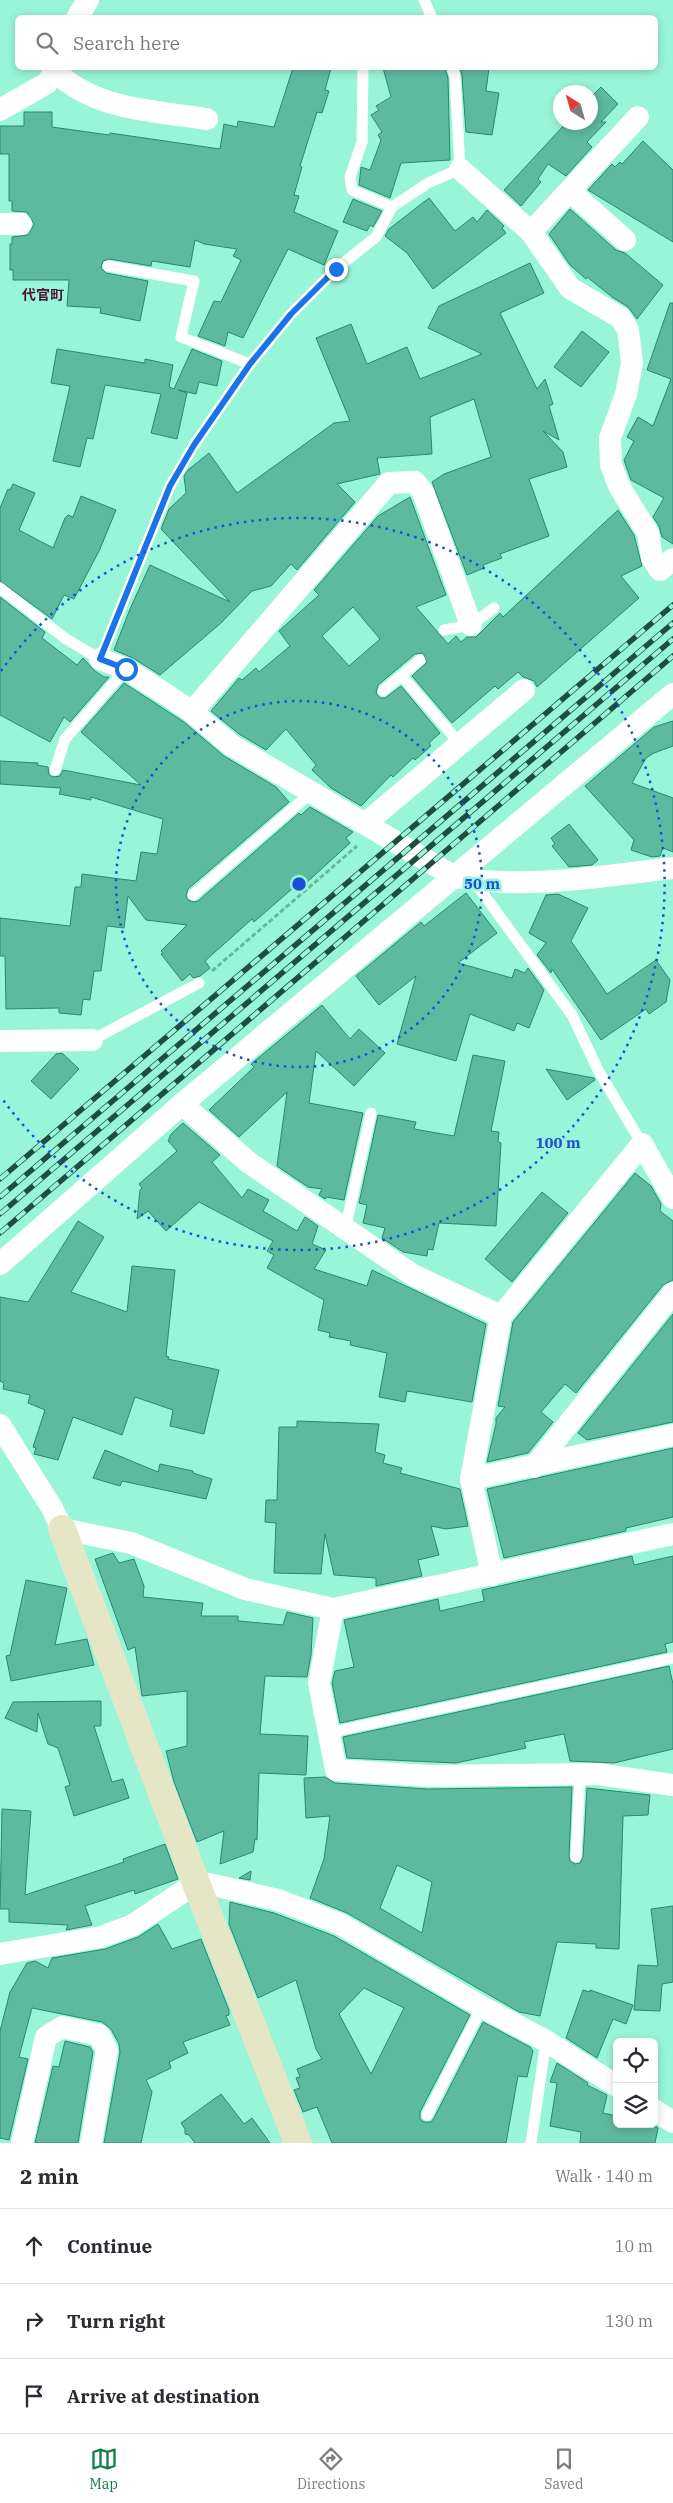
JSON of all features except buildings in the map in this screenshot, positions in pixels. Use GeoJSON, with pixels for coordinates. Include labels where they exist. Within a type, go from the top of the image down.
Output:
{"type":"FeatureCollection","features":[{"type":"Feature","properties":{"kind":"street"},"geometry":{"type":"LineString","coordinates":[[79,15],[88,0]]}},
{"type":"Feature","properties":{"kind":"street"},"geometry":{"type":"LineString","coordinates":[[0,110],[47,84],[57,70],[66,82],[103,102],[207,119]]}},
{"type":"Feature","properties":{"kind":"street"},"geometry":{"type":"LineString","coordinates":[[532,232],[638,118]]}},
{"type":"Feature","properties":{"kind":"street"},"geometry":{"type":"LineString","coordinates":[[460,169],[532,232],[570,288],[621,318],[628,330],[632,363],[626,394],[610,438],[610,465],[620,486],[648,533],[652,558],[660,570],[673,559]]}},
{"type":"Feature","properties":{"kind":"street"},"geometry":{"type":"LineString","coordinates":[[571,192],[625,240]]}},
{"type":"Feature","properties":{"kind":"street"},"geometry":{"type":"LineString","coordinates":[[192,712],[389,483],[415,482],[423,492],[471,625]]}},
{"type":"Feature","properties":{"kind":"street"},"geometry":{"type":"LineString","coordinates":[[100,659],[126,669],[192,712],[231,745],[464,879],[524,882],[673,868]]}},
{"type":"Feature","properties":{"kind":"street"},"geometry":{"type":"LineString","coordinates":[[371,826],[460,744],[524,690]]}},
{"type":"Feature","properties":{"kind":"street"},"geometry":{"type":"LineString","coordinates":[[0,1264],[182,1104],[464,879],[673,694]]}},
{"type":"Feature","properties":{"kind":"street"},"geometry":{"type":"LineString","coordinates":[[0,1040],[92,1040]]}},
{"type":"Feature","properties":{"kind":"street"},"geometry":{"type":"LineString","coordinates":[[182,1104],[248,1162],[345,1230],[413,1275],[501,1316]]}},
{"type":"Feature","properties":{"kind":"street"},"geometry":{"type":"LineString","coordinates":[[492,1575],[471,1479],[501,1316],[642,1144],[673,1198]]}},
{"type":"Feature","properties":{"kind":"street"},"geometry":{"type":"LineString","coordinates":[[534,1466],[673,1292]]}},
{"type":"Feature","properties":{"kind":"street"},"geometry":{"type":"LineString","coordinates":[[0,1425],[52,1508],[62,1529],[196,1883],[298,2143]]}},
{"type":"Feature","properties":{"kind":"street"},"geometry":{"type":"LineString","coordinates":[[471,1479],[673,1435]]}},
{"type":"Feature","properties":{"kind":"street"},"geometry":{"type":"LineString","coordinates":[[62,1529],[131,1544],[245,1589],[333,1609],[673,1534]]}},
{"type":"Feature","properties":{"kind":"street"},"geometry":{"type":"LineString","coordinates":[[333,1609],[319,1683],[336,1770],[429,1776],[598,1774],[673,1785]]}},
{"type":"Feature","properties":{"kind":"street"},"geometry":{"type":"LineString","coordinates":[[0,1954],[101,1937],[133,1925],[196,1883],[209,1884],[278,1900],[340,1924],[482,2007],[546,2040],[613,2083]]}},
{"type":"Feature","properties":{"kind":"street"},"geometry":{"type":"LineString","coordinates":[[22,2143],[46,2036],[62,2027],[99,2035],[108,2050],[91,2143]]}},
{"type":"Feature","properties":{"kind":"street"},"geometry":{"type":"LineString","coordinates":[[658,2113],[673,2122]]}},
{"type":"Feature","properties":{"kind":"lane"},"geometry":{"type":"LineString","coordinates":[[424,0],[431,15]]}},
{"type":"Feature","properties":{"kind":"lane"},"geometry":{"type":"LineString","coordinates":[[363,70],[362,142],[350,177],[352,190],[392,207]]}},
{"type":"Feature","properties":{"kind":"lane"},"geometry":{"type":"LineString","coordinates":[[0,588],[66,639],[100,659],[170,486],[194,445],[250,364],[291,314],[336,269],[376,237],[392,207],[428,183],[460,169],[455,76],[453,70]]}},
{"type":"Feature","properties":{"kind":"lane"},"geometry":{"type":"LineString","coordinates":[[108,266],[194,281],[181,337],[250,364]]}},
{"type":"Feature","properties":{"kind":"lane"},"geometry":{"type":"LineString","coordinates":[[444,630],[471,625],[494,608]]}},
{"type":"Feature","properties":{"kind":"lane"},"geometry":{"type":"LineString","coordinates":[[384,691],[420,660]]}},
{"type":"Feature","properties":{"kind":"lane"},"geometry":{"type":"LineString","coordinates":[[54,770],[65,739],[126,669]]}},
{"type":"Feature","properties":{"kind":"lane"},"geometry":{"type":"LineString","coordinates":[[402,676],[460,744]]}},
{"type":"Feature","properties":{"kind":"lane"},"geometry":{"type":"LineString","coordinates":[[193,895],[312,792]]}},
{"type":"Feature","properties":{"kind":"lane"},"geometry":{"type":"LineString","coordinates":[[464,879],[572,1015],[598,1070],[642,1144]]}},
{"type":"Feature","properties":{"kind":"lane"},"geometry":{"type":"LineString","coordinates":[[92,1040],[199,983]]}},
{"type":"Feature","properties":{"kind":"lane"},"geometry":{"type":"LineString","coordinates":[[345,1230],[372,1113]]}},
{"type":"Feature","properties":{"kind":"lane"},"geometry":{"type":"LineString","coordinates":[[328,1733],[673,1658]]}},
{"type":"Feature","properties":{"kind":"lane"},"geometry":{"type":"LineString","coordinates":[[576,1857],[580,1774]]}},
{"type":"Feature","properties":{"kind":"lane"},"geometry":{"type":"LineString","coordinates":[[427,2114],[482,2007]]}},
{"type":"Feature","properties":{"kind":"lane"},"geometry":{"type":"LineString","coordinates":[[532,2143],[546,2040]]}},
{"type":"Feature","properties":{"kind":"path"},"geometry":{"type":"LineString","coordinates":[[199,983],[371,826]]}},
{"type":"Feature","properties":{"kind":"railway"},"geometry":{"type":"LineString","coordinates":[[0,1179],[673,605]]}},
{"type":"Feature","properties":{"kind":"railway"},"geometry":{"type":"LineString","coordinates":[[0,1197],[673,623]]}},
{"type":"Feature","properties":{"kind":"railway"},"geometry":{"type":"LineString","coordinates":[[0,1214],[673,639]]}},
{"type":"Feature","properties":{"kind":"railway"},"geometry":{"type":"LineString","coordinates":[[0,1233],[673,656]]}},
{"type":"Feature","properties":{"kind":"district","name":"代官町"},"geometry":{"type":"Point","coordinates":[43,295]}},
{"type":"Feature","properties":{"kind":"route"},"geometry":{"type":"LineString","coordinates":[[126,669],[100,659],[170,486],[194,445],[250,364],[291,314],[336,269]]}}]}
